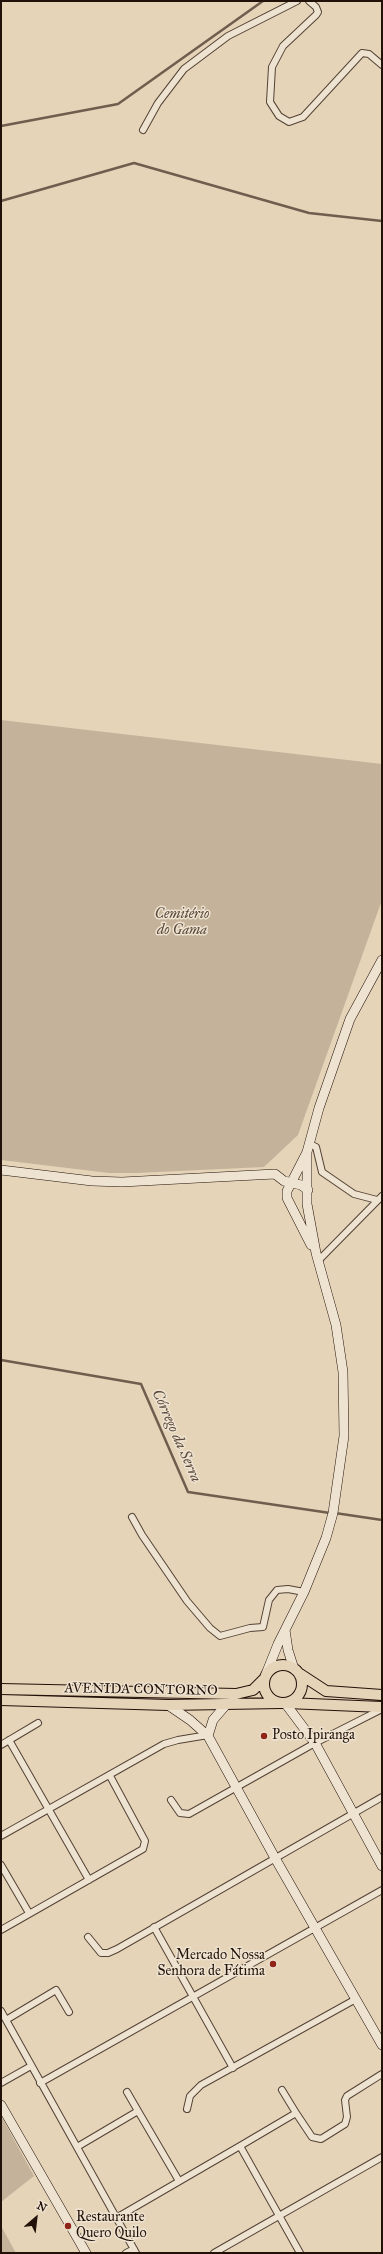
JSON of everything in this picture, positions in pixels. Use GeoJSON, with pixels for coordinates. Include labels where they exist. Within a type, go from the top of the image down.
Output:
{"type":"FeatureCollection","features":[{"type":"Feature","properties":{"kind":"main road"},"geometry":{"type":"LineString","coordinates":[[296,1670],[301,1678],[302,1689],[296,1698],[283,1703],[271,1699],[267,1694],[264,1684],[265,1676],[271,1669],[282,1665],[296,1670],[326,1691],[382,1695]]}},
{"type":"Feature","properties":{"kind":"main road","name":"AVENIDA CONTORNO"},"geometry":{"type":"LineString","coordinates":[[1,1689],[236,1694],[253,1690],[265,1676]]}},
{"type":"Feature","properties":{"kind":"main road","name":"AVENIDA CONTORNO"},"geometry":{"type":"LineString","coordinates":[[1,1700],[225,1706],[283,1703],[382,1708]]}},
{"type":"Feature","properties":{"kind":"street"},"geometry":{"type":"LineString","coordinates":[[143,130],[158,103],[184,69],[228,36],[297,1]]}},
{"type":"Feature","properties":{"kind":"street"},"geometry":{"type":"LineString","coordinates":[[309,1],[316,7],[318,12],[286,42],[272,67],[270,102],[279,116],[289,122],[303,117],[362,53],[369,54],[382,65]]}},
{"type":"Feature","properties":{"kind":"street"},"geometry":{"type":"LineString","coordinates":[[317,1257],[287,1198],[291,1184],[309,1148],[319,1108],[350,1019],[382,960]]}},
{"type":"Feature","properties":{"kind":"street"},"geometry":{"type":"LineString","coordinates":[[309,1148],[316,1147],[322,1172],[354,1194],[379,1198]]}},
{"type":"Feature","properties":{"kind":"street"},"geometry":{"type":"LineString","coordinates":[[265,1676],[285,1630],[304,1592],[326,1538],[333,1513],[344,1436],[343,1372],[336,1325],[317,1257],[307,1204],[309,1148]]}},
{"type":"Feature","properties":{"kind":"street"},"geometry":{"type":"LineString","coordinates":[[1,1170],[92,1181],[122,1182],[275,1174],[291,1184],[301,1184],[308,1190]]}},
{"type":"Feature","properties":{"kind":"street"},"geometry":{"type":"LineString","coordinates":[[317,1257],[379,1198]]}},
{"type":"Feature","properties":{"kind":"street"},"geometry":{"type":"LineString","coordinates":[[291,1204],[298,1209],[307,1204]]}},
{"type":"Feature","properties":{"kind":"street"},"geometry":{"type":"LineString","coordinates":[[132,1517],[142,1535],[188,1601],[210,1628],[220,1636],[250,1628],[263,1627],[269,1600],[277,1590],[288,1589],[304,1592]]}},
{"type":"Feature","properties":{"kind":"street"},"geometry":{"type":"LineString","coordinates":[[285,1630],[288,1650],[296,1670]]}},
{"type":"Feature","properties":{"kind":"street"},"geometry":{"type":"LineString","coordinates":[[283,1703],[315,1743],[352,1814],[382,1866]]}},
{"type":"Feature","properties":{"kind":"street"},"geometry":{"type":"LineString","coordinates":[[168,1705],[208,1735],[274,1858],[382,2046]]}},
{"type":"Feature","properties":{"kind":"street"},"geometry":{"type":"LineString","coordinates":[[208,1735],[213,1720],[225,1706]]}},
{"type":"Feature","properties":{"kind":"street"},"geometry":{"type":"LineString","coordinates":[[171,1800],[180,1812],[189,1814],[315,1743],[382,1708]]}},
{"type":"Feature","properties":{"kind":"street"},"geometry":{"type":"LineString","coordinates":[[1,1745],[38,1723]]}},
{"type":"Feature","properties":{"kind":"street"},"geometry":{"type":"LineString","coordinates":[[1,1836],[170,1742],[208,1735]]}},
{"type":"Feature","properties":{"kind":"street"},"geometry":{"type":"LineString","coordinates":[[9,1740],[89,1880]]}},
{"type":"Feature","properties":{"kind":"street"},"geometry":{"type":"LineString","coordinates":[[1,1930],[143,1849],[146,1844],[110,1776]]}},
{"type":"Feature","properties":{"kind":"street"},"geometry":{"type":"LineString","coordinates":[[88,1937],[101,1953],[108,1953],[382,1798]]}},
{"type":"Feature","properties":{"kind":"street"},"geometry":{"type":"LineString","coordinates":[[1,1865],[29,1913]]}},
{"type":"Feature","properties":{"kind":"street"},"geometry":{"type":"LineString","coordinates":[[40,2083],[194,1998],[382,1890]]}},
{"type":"Feature","properties":{"kind":"street"},"geometry":{"type":"LineString","coordinates":[[154,1927],[233,2068]]}},
{"type":"Feature","properties":{"kind":"street"},"geometry":{"type":"LineString","coordinates":[[6,2020],[56,1990],[69,2012]]}},
{"type":"Feature","properties":{"kind":"street"},"geometry":{"type":"LineString","coordinates":[[187,2109],[188,2100],[194,2091],[356,1999]]}},
{"type":"Feature","properties":{"kind":"street"},"geometry":{"type":"LineString","coordinates":[[1,2011],[135,2251],[126,2253]]}},
{"type":"Feature","properties":{"kind":"street"},"geometry":{"type":"LineString","coordinates":[[1,2083],[31,2066]]}},
{"type":"Feature","properties":{"kind":"street"},"geometry":{"type":"LineString","coordinates":[[282,2090],[312,2137],[321,2138],[345,2124],[347,2117],[345,2100],[347,2096],[382,2074]]}},
{"type":"Feature","properties":{"kind":"street"},"geometry":{"type":"LineString","coordinates":[[127,2092],[179,2181]]}},
{"type":"Feature","properties":{"kind":"street"},"geometry":{"type":"LineString","coordinates":[[1,2105],[86,2253]]}},
{"type":"Feature","properties":{"kind":"street"},"geometry":{"type":"LineString","coordinates":[[77,2147],[138,2111]]}},
{"type":"Feature","properties":{"kind":"street"},"geometry":{"type":"LineString","coordinates":[[116,2218],[296,2113]]}},
{"type":"Feature","properties":{"kind":"street"},"geometry":{"type":"LineString","coordinates":[[240,2146],[300,2253]]}},
{"type":"Feature","properties":{"kind":"street"},"geometry":{"type":"LineString","coordinates":[[214,2253],[278,2215],[382,2157]]}},
{"type":"Feature","properties":{"kind":"green space","name":"Cemitério do Gama"},"geometry":{"type":"Polygon","coordinates":[[[1,720],[382,764],[382,900],[298,1135],[264,1167],[109,1173],[1,1160],[1,720]]]}},
{"type":"Feature","properties":{"kind":"green space"},"geometry":{"type":"Polygon","coordinates":[[[1,2116],[34,2176],[1,2202],[1,2116]]]}},
{"type":"Feature","properties":{"kind":"green space"},"geometry":{"type":"Polygon","coordinates":[[[1,2226],[16,2253],[1,2253],[1,2226]]]}},
{"type":"Feature","properties":{"kind":"waterway"},"geometry":{"type":"LineString","coordinates":[[1,126],[118,104],[263,1]]}},
{"type":"Feature","properties":{"kind":"waterway"},"geometry":{"type":"LineString","coordinates":[[1,201],[134,163],[309,213],[382,221]]}},
{"type":"Feature","properties":{"kind":"waterway","name":"Córrego da Serra"},"geometry":{"type":"LineString","coordinates":[[1,1360],[141,1384],[188,1492],[330,1513]]}},
{"type":"Feature","properties":{"kind":"waterway","name":"Córrego da Serra"},"geometry":{"type":"LineString","coordinates":[[335,1513],[382,1520]]}},
{"type":"Feature","properties":{"kind":"place","name":"Posto Ipiranga"},"geometry":{"type":"Point","coordinates":[264,1736]}},
{"type":"Feature","properties":{"kind":"place","name":"Mercado Nossa Senhora de Fátima"},"geometry":{"type":"Point","coordinates":[273,1964]}},
{"type":"Feature","properties":{"kind":"place","name":"Restaurante Quero Quilo"},"geometry":{"type":"Point","coordinates":[68,2226]}}]}
